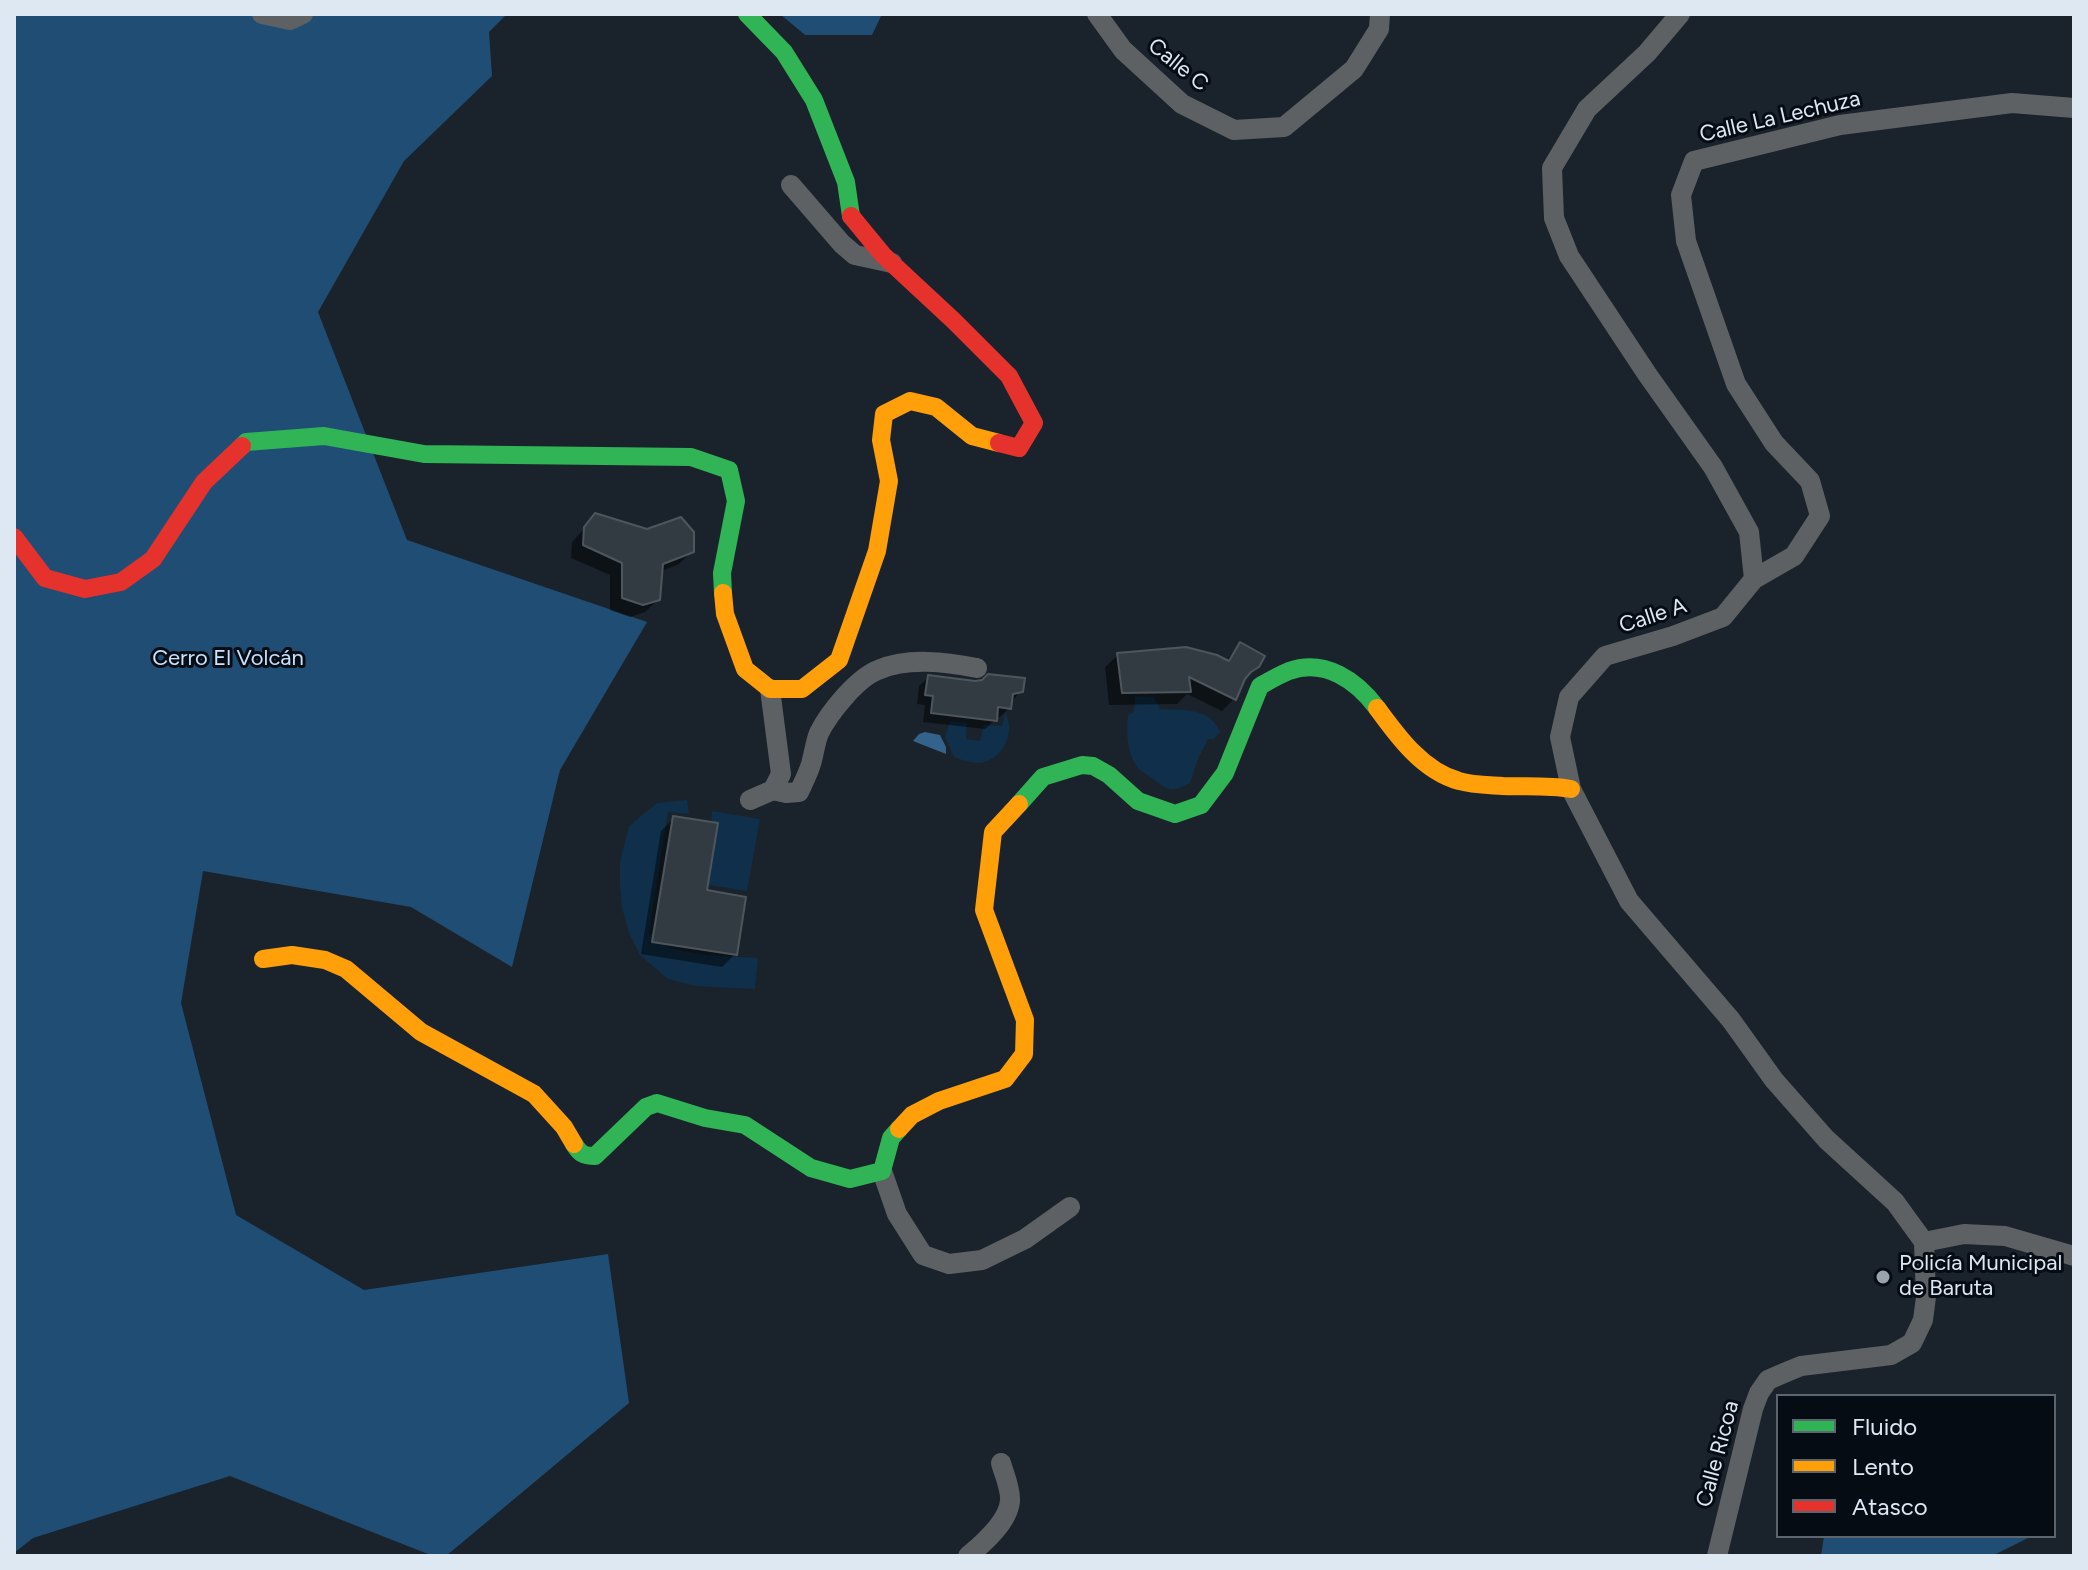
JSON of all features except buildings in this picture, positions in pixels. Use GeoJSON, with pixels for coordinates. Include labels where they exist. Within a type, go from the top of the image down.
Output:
{"type":"FeatureCollection","features":[{"type":"Feature","properties":{"kind":"street"},"geometry":{"type":"LineString","coordinates":[[262,14],[290,20],[303,14]]}},
{"type":"Feature","properties":{"kind":"street"},"geometry":{"type":"LineString","coordinates":[[14,537],[45,578],[85,589],[121,582],[153,559],[204,482],[246,442],[324,436],[424,454],[691,457],[729,470],[736,501],[722,573],[725,614],[745,669],[770,689],[802,689],[839,660],[877,551],[889,481],[881,440],[884,414],[910,401],[936,407],[972,436],[1019,448],[1034,423],[1009,376],[892,263],[851,217],[846,182],[814,100],[784,52],[747,14]]}},
{"type":"Feature","properties":{"kind":"street","name":"Calle C"},"geometry":{"type":"LineString","coordinates":[[1097,14],[1123,50],[1182,104],[1234,130],[1284,127],[1354,69],[1379,29],[1380,14]]}},
{"type":"Feature","properties":{"kind":"street"},"geometry":{"type":"LineString","coordinates":[[1680,14],[1647,53],[1587,109],[1552,168],[1554,218],[1569,256],[1647,374],[1706,455],[1749,532],[1754,579]]}},
{"type":"Feature","properties":{"kind":"street","name":"Calle La Lechuza"},"geometry":{"type":"LineString","coordinates":[[1754,579],[1794,556],[1820,516],[1810,481],[1774,443],[1736,384],[1686,241],[1681,195],[1694,161],[1840,125],[2012,103],[2074,108]]}},
{"type":"Feature","properties":{"kind":"street"},"geometry":{"type":"LineString","coordinates":[[791,185],[855,255],[892,263]]}},
{"type":"Feature","properties":{"kind":"street","name":"Calle A"},"geometry":{"type":"LineString","coordinates":[[1754,579],[1723,617],[1605,656],[1569,697],[1560,737],[1571,789],[1629,901],[1731,1020],[1784,1092],[1826,1139],[1895,1202],[1924,1242]]}},
{"type":"Feature","properties":{"kind":"street"},"geometry":{"type":"LineString","coordinates":[[750,800],[773,790],[799,792],[810,768],[817,737],[828,717],[852,690],[876,670],[906,663],[977,668]]}},
{"type":"Feature","properties":{"kind":"street"},"geometry":{"type":"LineString","coordinates":[[1070,1207],[1025,1239],[982,1260],[949,1264],[923,1255],[897,1214],[882,1171],[891,1138],[912,1115],[939,1101],[1005,1079],[1024,1054],[1025,1020],[984,910],[993,832],[1043,777],[1082,765],[1093,766],[1109,775],[1138,801],[1175,814],[1201,805],[1225,773],[1260,686],[1291,670],[1319,667],[1346,677],[1364,691],[1394,732],[1426,765],[1459,781],[1505,786],[1550,785],[1571,789]]}},
{"type":"Feature","properties":{"kind":"street"},"geometry":{"type":"LineString","coordinates":[[770,689],[781,774],[773,790]]}},
{"type":"Feature","properties":{"kind":"street"},"geometry":{"type":"LineString","coordinates":[[263,959],[292,955],[325,960],[346,969],[421,1032],[534,1094],[564,1127],[579,1153],[586,1156],[595,1156],[646,1107],[657,1103],[705,1118],[745,1125],[811,1168],[850,1179],[882,1171]]}},
{"type":"Feature","properties":{"kind":"street"},"geometry":{"type":"LineString","coordinates":[[1924,1242],[1964,1234],[2005,1236],[2074,1256]]}},
{"type":"Feature","properties":{"kind":"street","name":"Calle Ricoa"},"geometry":{"type":"LineString","coordinates":[[1717,1556],[1759,1393],[1768,1380],[1801,1366],[1891,1355],[1912,1343],[1923,1320],[1926,1297],[1924,1242]]}},
{"type":"Feature","properties":{"kind":"street"},"geometry":{"type":"LineString","coordinates":[[968,1556],[987,1540],[1001,1522],[1010,1501],[1001,1463]]}},
{"type":"Feature","properties":{"kind":"shaded area"},"geometry":{"type":"Polygon","coordinates":[[[1135,696],[1154,697],[1160,709],[1202,714],[1215,724],[1220,732],[1214,739],[1208,739],[1190,783],[1169,789],[1136,764],[1128,744],[1127,729],[1128,715],[1134,712],[1135,696]]]}},
{"type":"Feature","properties":{"kind":"shaded area"},"geometry":{"type":"Polygon","coordinates":[[[1005,713],[1008,736],[994,757],[979,763],[954,757],[945,737],[950,721],[967,723],[966,739],[980,741],[984,725],[1002,726],[1005,713]]]}},
{"type":"Feature","properties":{"kind":"shaded area"},"geometry":{"type":"Polygon","coordinates":[[[925,732],[940,735],[946,754],[913,741],[925,732]]]}},
{"type":"Feature","properties":{"kind":"shaded area"},"geometry":{"type":"Polygon","coordinates":[[[687,800],[689,814],[668,812],[649,933],[669,948],[705,955],[758,958],[755,989],[695,986],[668,979],[640,955],[629,933],[622,908],[620,861],[629,826],[657,803],[687,800]]]}},
{"type":"Feature","properties":{"kind":"shaded area"},"geometry":{"type":"Polygon","coordinates":[[[712,811],[760,819],[747,891],[708,885],[718,824],[711,823],[712,811]]]}},
{"type":"Feature","properties":{"kind":"green space","name":"Cerro El Volcán"},"geometry":{"type":"Polygon","coordinates":[[[14,14],[507,14],[489,32],[492,76],[404,161],[318,312],[407,540],[647,622],[560,770],[512,967],[411,907],[203,871],[181,1003],[236,1215],[364,1290],[608,1254],[629,1403],[446,1556],[433,1556],[230,1476],[33,1538],[14,1553],[14,14]]]}},
{"type":"Feature","properties":{"kind":"green space"},"geometry":{"type":"Polygon","coordinates":[[[780,14],[882,14],[872,35],[805,35],[780,14]]]}},
{"type":"Feature","properties":{"kind":"green space"},"geometry":{"type":"Polygon","coordinates":[[[1824,1538],[2028,1538],[1992,1556],[1821,1556],[1824,1538]]]}},
{"type":"Feature","properties":{"kind":"traffic: fast"},"geometry":{"type":"LineString","coordinates":[[747,14],[784,52],[814,100],[846,182],[851,216]]}},
{"type":"Feature","properties":{"kind":"traffic: fast"},"geometry":{"type":"LineString","coordinates":[[242,446],[246,442],[324,436],[424,454],[691,457],[729,470],[736,501],[722,573],[723,593]]}},
{"type":"Feature","properties":{"kind":"traffic: fast"},"geometry":{"type":"LineString","coordinates":[[1019,804],[1043,777],[1082,765],[1093,766],[1109,775],[1138,801],[1175,814],[1201,805],[1225,773],[1260,686],[1289,671],[1315,668],[1339,674],[1360,689],[1377,708]]}},
{"type":"Feature","properties":{"kind":"traffic: fast"},"geometry":{"type":"LineString","coordinates":[[574,1144],[583,1154],[595,1156],[646,1107],[657,1103],[705,1118],[745,1125],[811,1168],[850,1179],[882,1171],[891,1138],[899,1129]]}},
{"type":"Feature","properties":{"kind":"traffic: slow"},"geometry":{"type":"LineString","coordinates":[[723,593],[725,614],[745,669],[770,689],[802,689],[839,660],[877,551],[889,481],[881,440],[884,414],[910,401],[936,407],[972,436],[999,443]]}},
{"type":"Feature","properties":{"kind":"traffic: slow"},"geometry":{"type":"LineString","coordinates":[[1377,708],[1412,752],[1446,776],[1475,784],[1571,789]]}},
{"type":"Feature","properties":{"kind":"traffic: slow"},"geometry":{"type":"LineString","coordinates":[[899,1129],[912,1115],[939,1101],[1005,1079],[1024,1054],[1025,1020],[984,910],[993,832],[1019,804]]}},
{"type":"Feature","properties":{"kind":"traffic: slow"},"geometry":{"type":"LineString","coordinates":[[263,959],[292,955],[325,960],[346,969],[421,1032],[534,1094],[564,1127],[574,1144]]}},
{"type":"Feature","properties":{"kind":"traffic: jam"},"geometry":{"type":"LineString","coordinates":[[851,216],[883,255],[1009,376],[1034,423],[1019,448],[999,443]]}},
{"type":"Feature","properties":{"kind":"traffic: jam"},"geometry":{"type":"LineString","coordinates":[[14,537],[45,578],[85,589],[121,582],[153,559],[204,482],[242,446]]}},
{"type":"Feature","properties":{"kind":"place","name":"Policía Municipal de Baruta"},"geometry":{"type":"Point","coordinates":[1883,1277]}}]}
